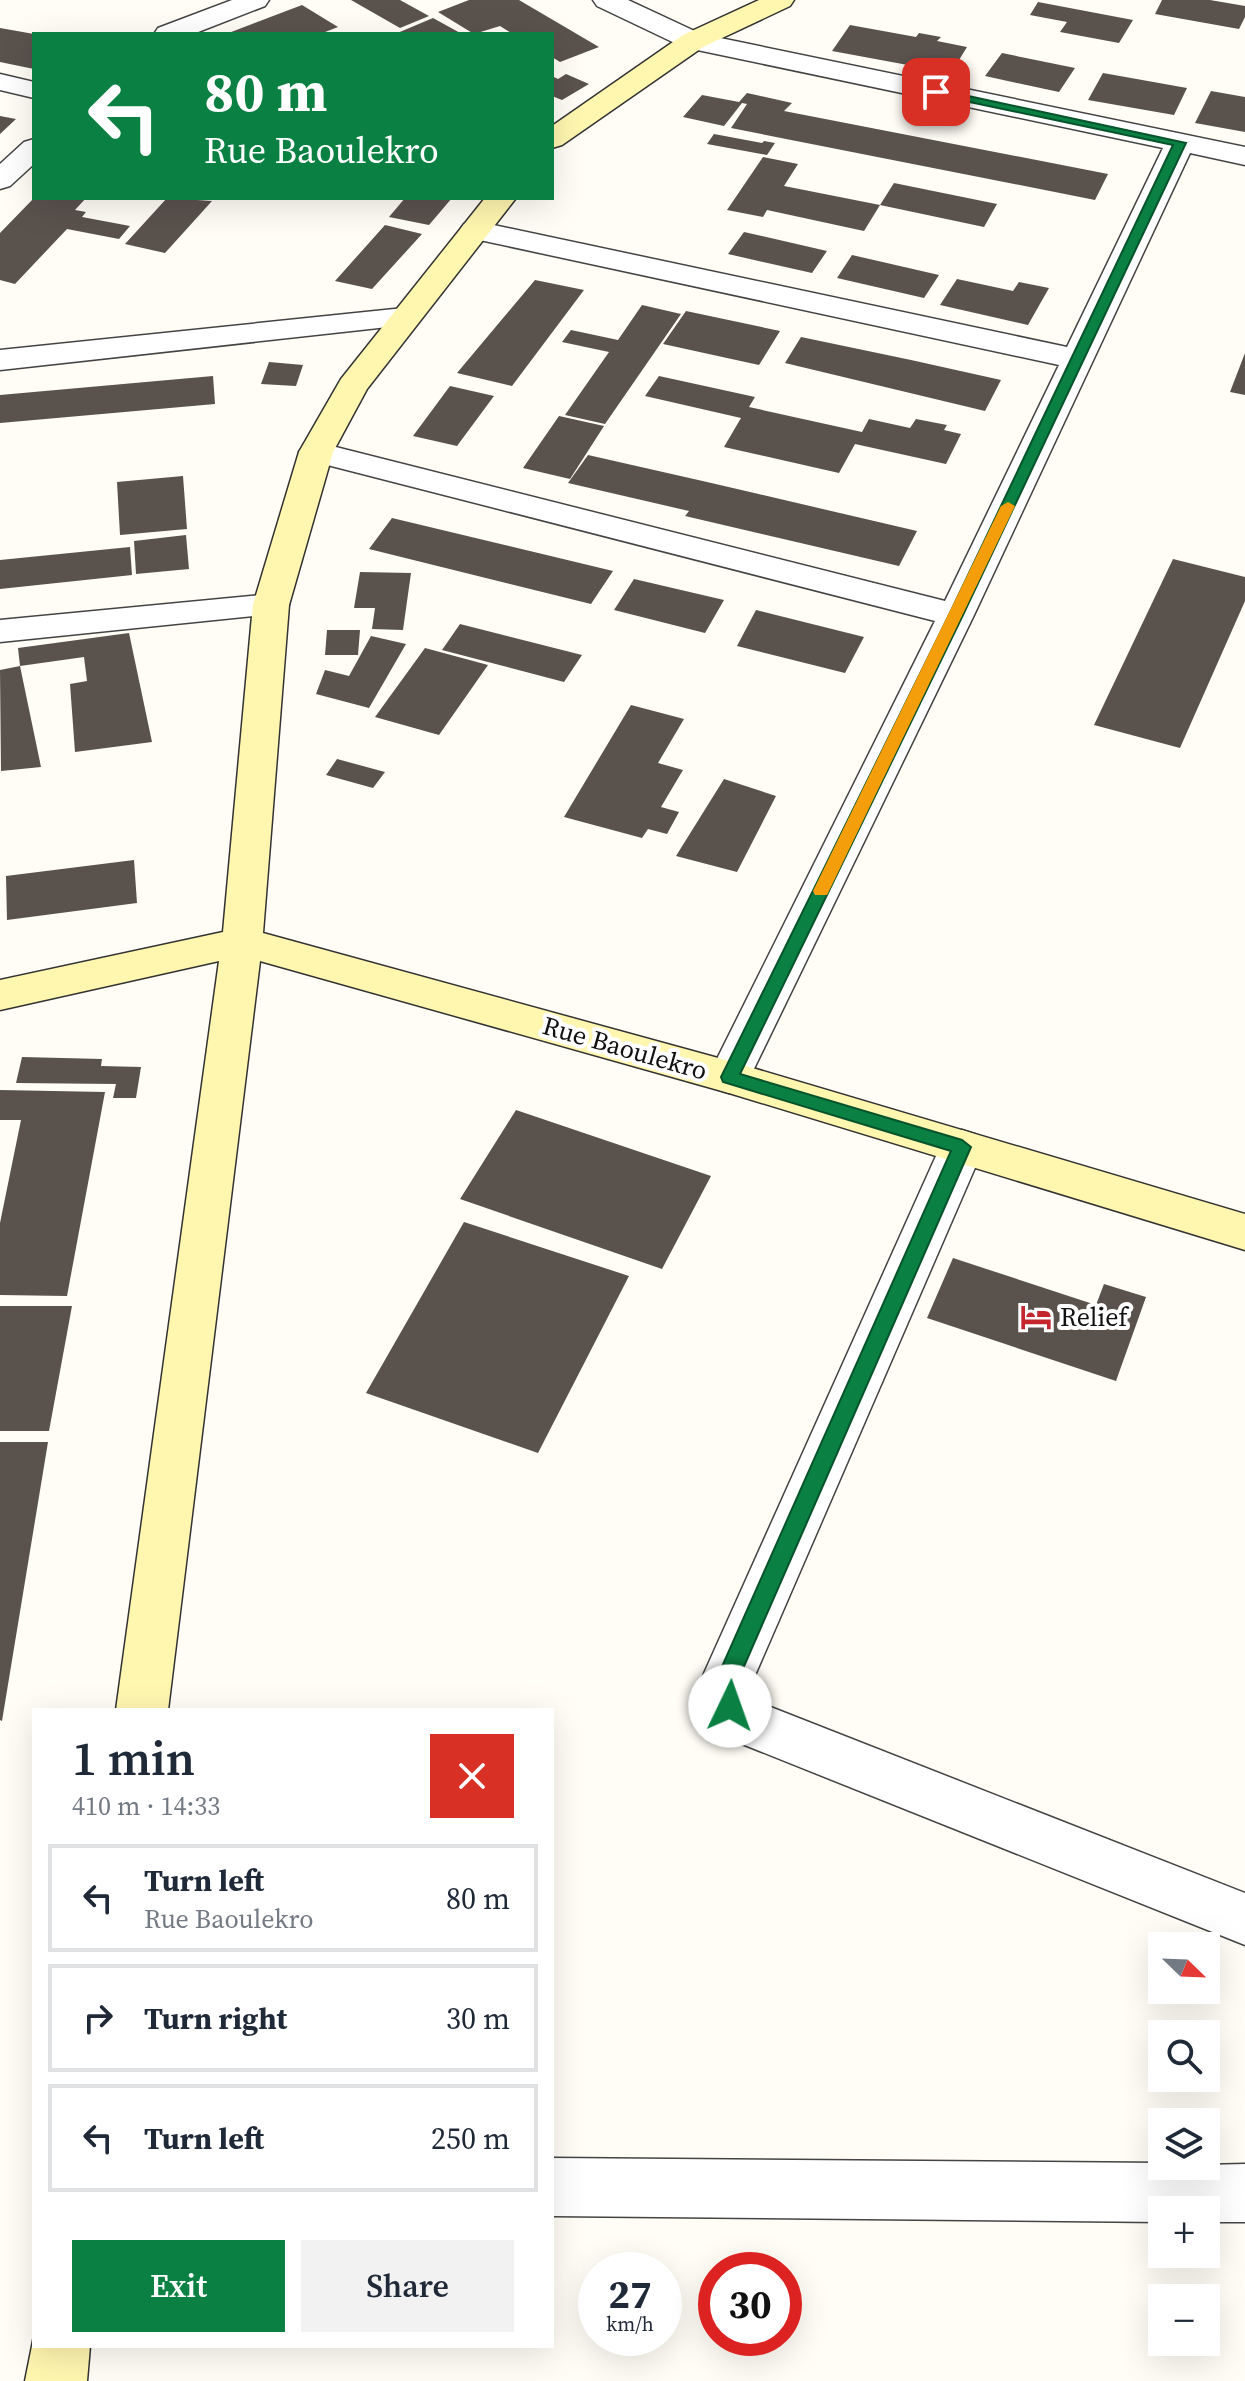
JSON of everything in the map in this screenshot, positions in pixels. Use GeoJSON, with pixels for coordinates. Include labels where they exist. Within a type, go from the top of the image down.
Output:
{"type":"FeatureCollection","features":[{"type":"Feature","properties":{"kind":"street"},"geometry":{"type":"LineString","coordinates":[[173,32],[256,0]]}},
{"type":"Feature","properties":{"kind":"street"},"geometry":{"type":"LineString","coordinates":[[606,0],[693,41],[1245,156]]}},
{"type":"Feature","properties":{"kind":"street"},"geometry":{"type":"LineString","coordinates":[[554,138],[693,41],[781,0]]}},
{"type":"Feature","properties":{"kind":"street"},"geometry":{"type":"LineString","coordinates":[[0,82],[32,90]]}},
{"type":"Feature","properties":{"kind":"street"},"geometry":{"type":"LineString","coordinates":[[729,1077],[956,615],[1180,143]]}},
{"type":"Feature","properties":{"kind":"street"},"geometry":{"type":"LineString","coordinates":[[0,180],[32,150]]}},
{"type":"Feature","properties":{"kind":"street"},"geometry":{"type":"LineString","coordinates":[[142,1708],[242,942],[271,605],[316,452],[352,386],[499,200]]}},
{"type":"Feature","properties":{"kind":"street"},"geometry":{"type":"LineString","coordinates":[[475,230],[1077,359]]}},
{"type":"Feature","properties":{"kind":"street"},"geometry":{"type":"LineString","coordinates":[[0,360],[404,317]]}},
{"type":"Feature","properties":{"kind":"street"},"geometry":{"type":"LineString","coordinates":[[316,452],[956,615]]}},
{"type":"Feature","properties":{"kind":"street"},"geometry":{"type":"LineString","coordinates":[[0,631],[271,605]]}},
{"type":"Feature","properties":{"kind":"street","name":"Rue Baoulekro"},"geometry":{"type":"LineString","coordinates":[[0,995],[242,942],[729,1077],[1245,1232]]}},
{"type":"Feature","properties":{"kind":"street"},"geometry":{"type":"LineString","coordinates":[[962,1147],[727,1680],[730,1706],[750,1723],[1245,1919]]}},
{"type":"Feature","properties":{"kind":"street"},"geometry":{"type":"LineString","coordinates":[[554,2187],[1245,2193]]}},
{"type":"Feature","properties":{"kind":"street"},"geometry":{"type":"LineString","coordinates":[[56,2381],[60,2348]]}},
{"type":"Feature","properties":{"kind":"building"},"geometry":{"type":"Polygon","coordinates":[[[351,0],[400,0],[429,16],[400,28],[351,0]]]}},
{"type":"Feature","properties":{"kind":"building"},"geometry":{"type":"Polygon","coordinates":[[[469,0],[519,0],[599,47],[560,62],[554,58],[554,32],[510,32],[500,26],[471,32],[438,12],[469,0]]]}},
{"type":"Feature","properties":{"kind":"building"},"geometry":{"type":"Polygon","coordinates":[[[1162,0],[1210,0],[1245,6],[1245,17],[1239,29],[1155,14],[1162,0]]]}},
{"type":"Feature","properties":{"kind":"building"},"geometry":{"type":"Polygon","coordinates":[[[1038,2],[1133,20],[1119,43],[1060,32],[1067,22],[1030,15],[1038,2]]]}},
{"type":"Feature","properties":{"kind":"building"},"geometry":{"type":"Polygon","coordinates":[[[302,5],[338,27],[325,32],[231,32],[302,5]]]}},
{"type":"Feature","properties":{"kind":"building"},"geometry":{"type":"Polygon","coordinates":[[[433,18],[458,32],[400,32],[433,18]]]}},
{"type":"Feature","properties":{"kind":"building"},"geometry":{"type":"Polygon","coordinates":[[[850,25],[916,37],[919,33],[941,37],[937,41],[967,47],[951,73],[832,51],[850,25]]]}},
{"type":"Feature","properties":{"kind":"building"},"geometry":{"type":"Polygon","coordinates":[[[0,28],[32,34],[32,69],[0,62],[0,28]]]}},
{"type":"Feature","properties":{"kind":"building"},"geometry":{"type":"Polygon","coordinates":[[[1002,53],[1075,68],[1059,92],[985,76],[1002,53]]]}},
{"type":"Feature","properties":{"kind":"building"},"geometry":{"type":"Polygon","coordinates":[[[1103,73],[1187,88],[1174,115],[1088,100],[1103,73]]]}},
{"type":"Feature","properties":{"kind":"building"},"geometry":{"type":"Polygon","coordinates":[[[566,74],[589,84],[562,100],[554,97],[554,77],[558,79],[566,74]]]}},
{"type":"Feature","properties":{"kind":"building"},"geometry":{"type":"Polygon","coordinates":[[[1211,91],[1245,97],[1245,132],[1195,123],[1211,91]]]}},
{"type":"Feature","properties":{"kind":"building"},"geometry":{"type":"Polygon","coordinates":[[[747,93],[792,103],[784,111],[1108,174],[1095,200],[731,128],[747,104],[742,103],[724,126],[683,117],[702,95],[739,102],[747,93]]]}},
{"type":"Feature","properties":{"kind":"building"},"geometry":{"type":"Polygon","coordinates":[[[0,116],[16,119],[0,134],[0,116]]]}},
{"type":"Feature","properties":{"kind":"building"},"geometry":{"type":"Polygon","coordinates":[[[714,134],[775,143],[767,155],[707,144],[714,134]]]}},
{"type":"Feature","properties":{"kind":"building"},"geometry":{"type":"Polygon","coordinates":[[[763,157],[798,164],[784,186],[880,205],[864,231],[767,210],[763,217],[727,210],[763,157]]]}},
{"type":"Feature","properties":{"kind":"building"},"geometry":{"type":"Polygon","coordinates":[[[894,183],[997,204],[984,227],[880,205],[894,183]]]}},
{"type":"Feature","properties":{"kind":"building"},"geometry":{"type":"Polygon","coordinates":[[[32,200],[84,200],[75,210],[86,212],[82,217],[130,226],[119,239],[67,229],[15,284],[0,280],[0,233],[32,200]]]}},
{"type":"Feature","properties":{"kind":"building"},"geometry":{"type":"Polygon","coordinates":[[[165,200],[212,201],[165,253],[125,244],[165,200]]]}},
{"type":"Feature","properties":{"kind":"building"},"geometry":{"type":"Polygon","coordinates":[[[403,200],[450,200],[429,225],[389,217],[403,200]]]}},
{"type":"Feature","properties":{"kind":"building"},"geometry":{"type":"Polygon","coordinates":[[[385,225],[422,234],[372,289],[335,281],[385,225]]]}},
{"type":"Feature","properties":{"kind":"building"},"geometry":{"type":"Polygon","coordinates":[[[744,232],[827,251],[812,273],[728,254],[744,232]]]}},
{"type":"Feature","properties":{"kind":"building"},"geometry":{"type":"Polygon","coordinates":[[[852,255],[939,275],[924,298],[837,278],[852,255]]]}},
{"type":"Feature","properties":{"kind":"building"},"geometry":{"type":"Polygon","coordinates":[[[957,279],[1013,291],[1019,282],[1049,288],[1028,325],[940,305],[957,279]]]}},
{"type":"Feature","properties":{"kind":"building"},"geometry":{"type":"Polygon","coordinates":[[[535,280],[584,290],[512,386],[457,373],[535,280]]]}},
{"type":"Feature","properties":{"kind":"building"},"geometry":{"type":"Polygon","coordinates":[[[642,305],[681,314],[605,424],[565,415],[609,352],[562,342],[571,330],[618,340],[642,305]]]}},
{"type":"Feature","properties":{"kind":"building"},"geometry":{"type":"Polygon","coordinates":[[[686,311],[780,331],[759,365],[663,344],[686,311]]]}},
{"type":"Feature","properties":{"kind":"building"},"geometry":{"type":"Polygon","coordinates":[[[801,337],[1001,380],[985,411],[785,363],[801,337]]]}},
{"type":"Feature","properties":{"kind":"building"},"geometry":{"type":"Polygon","coordinates":[[[1245,353],[1245,395],[1230,392],[1245,353]]]}},
{"type":"Feature","properties":{"kind":"building"},"geometry":{"type":"Polygon","coordinates":[[[269,362],[303,365],[296,386],[261,384],[269,362]]]}},
{"type":"Feature","properties":{"kind":"building"},"geometry":{"type":"Polygon","coordinates":[[[213,376],[215,404],[0,423],[0,395],[213,376]]]}},
{"type":"Feature","properties":{"kind":"building"},"geometry":{"type":"Polygon","coordinates":[[[659,376],[755,397],[749,407],[862,432],[869,419],[910,428],[916,419],[947,425],[944,430],[961,434],[946,464],[855,444],[839,473],[724,447],[741,418],[645,396],[659,376]]]}},
{"type":"Feature","properties":{"kind":"building"},"geometry":{"type":"Polygon","coordinates":[[[450,386],[494,396],[457,446],[413,436],[450,386]]]}},
{"type":"Feature","properties":{"kind":"building"},"geometry":{"type":"Polygon","coordinates":[[[559,416],[604,426],[570,479],[523,468],[559,416]]]}},
{"type":"Feature","properties":{"kind":"building"},"geometry":{"type":"Polygon","coordinates":[[[588,455],[917,531],[899,566],[685,516],[689,511],[568,483],[588,455]]]}},
{"type":"Feature","properties":{"kind":"building"},"geometry":{"type":"Polygon","coordinates":[[[183,476],[187,529],[120,535],[117,482],[183,476]]]}},
{"type":"Feature","properties":{"kind":"building"},"geometry":{"type":"Polygon","coordinates":[[[392,518],[613,571],[591,604],[369,549],[392,518]]]}},
{"type":"Feature","properties":{"kind":"building"},"geometry":{"type":"Polygon","coordinates":[[[186,535],[189,569],[136,574],[134,541],[186,535]]]}},
{"type":"Feature","properties":{"kind":"building"},"geometry":{"type":"Polygon","coordinates":[[[130,547],[132,575],[0,589],[0,560],[130,547]]]}},
{"type":"Feature","properties":{"kind":"building"},"geometry":{"type":"Polygon","coordinates":[[[1173,559],[1245,577],[1245,601],[1180,748],[1094,725],[1173,559]]]}},
{"type":"Feature","properties":{"kind":"building"},"geometry":{"type":"Polygon","coordinates":[[[360,572],[411,573],[403,630],[372,629],[375,608],[354,608],[360,572]]]}},
{"type":"Feature","properties":{"kind":"building"},"geometry":{"type":"Polygon","coordinates":[[[634,579],[724,600],[705,633],[614,610],[634,579]]]}},
{"type":"Feature","properties":{"kind":"building"},"geometry":{"type":"Polygon","coordinates":[[[756,610],[864,637],[845,673],[737,646],[756,610]]]}},
{"type":"Feature","properties":{"kind":"building"},"geometry":{"type":"Polygon","coordinates":[[[460,624],[582,655],[564,682],[442,650],[460,624]]]}},
{"type":"Feature","properties":{"kind":"building"},"geometry":{"type":"Polygon","coordinates":[[[327,630],[360,630],[358,655],[325,655],[327,630]]]}},
{"type":"Feature","properties":{"kind":"building"},"geometry":{"type":"Polygon","coordinates":[[[129,633],[152,742],[75,752],[70,684],[87,681],[84,657],[20,666],[18,648],[129,633]]]}},
{"type":"Feature","properties":{"kind":"building"},"geometry":{"type":"Polygon","coordinates":[[[371,636],[406,644],[369,708],[316,694],[325,670],[349,676],[371,636]]]}},
{"type":"Feature","properties":{"kind":"building"},"geometry":{"type":"Polygon","coordinates":[[[425,648],[488,665],[439,735],[375,717],[425,648]]]}},
{"type":"Feature","properties":{"kind":"building"},"geometry":{"type":"Polygon","coordinates":[[[20,666],[41,767],[1,771],[0,670],[20,666]]]}},
{"type":"Feature","properties":{"kind":"building"},"geometry":{"type":"Polygon","coordinates":[[[631,705],[684,719],[658,763],[683,770],[661,807],[679,812],[667,834],[648,829],[642,838],[564,817],[631,705]]]}},
{"type":"Feature","properties":{"kind":"building"},"geometry":{"type":"Polygon","coordinates":[[[337,759],[385,772],[373,788],[326,775],[337,759]]]}},
{"type":"Feature","properties":{"kind":"building"},"geometry":{"type":"Polygon","coordinates":[[[724,779],[776,796],[737,872],[676,856],[724,779]]]}},
{"type":"Feature","properties":{"kind":"building"},"geometry":{"type":"Polygon","coordinates":[[[134,860],[137,903],[7,920],[6,876],[134,860]]]}},
{"type":"Feature","properties":{"kind":"building"},"geometry":{"type":"Polygon","coordinates":[[[22,1057],[102,1059],[101,1066],[141,1067],[136,1098],[113,1098],[116,1084],[16,1083],[22,1057]]]}},
{"type":"Feature","properties":{"kind":"building"},"geometry":{"type":"Polygon","coordinates":[[[0,1090],[105,1092],[67,1296],[0,1295],[0,1223],[21,1120],[0,1120],[0,1090]]]}},
{"type":"Feature","properties":{"kind":"building"},"geometry":{"type":"Polygon","coordinates":[[[516,1110],[711,1176],[662,1269],[460,1199],[516,1110]]]}},
{"type":"Feature","properties":{"kind":"building"},"geometry":{"type":"Polygon","coordinates":[[[464,1222],[629,1276],[538,1453],[366,1393],[464,1222]]]}},
{"type":"Feature","properties":{"kind":"building"},"geometry":{"type":"Polygon","coordinates":[[[953,1258],[1096,1305],[1104,1284],[1146,1297],[1116,1381],[927,1318],[953,1258]]]}},
{"type":"Feature","properties":{"kind":"building"},"geometry":{"type":"Polygon","coordinates":[[[0,1306],[72,1306],[49,1431],[0,1431],[0,1306]]]}},
{"type":"Feature","properties":{"kind":"building"},"geometry":{"type":"Polygon","coordinates":[[[0,1442],[48,1442],[2,1721],[0,1720],[0,1442]]]}},
{"type":"Feature","properties":{"kind":"slow traffic"},"geometry":{"type":"LineString","coordinates":[[821,891],[1008,506]]}},
{"type":"Feature","properties":{"kind":"place","name":"Relief"},"geometry":{"type":"Point","coordinates":[1036,1317]}},
{"type":"Feature","properties":{"kind":"route"},"geometry":{"type":"LineString","coordinates":[[730,1706],[727,1680],[962,1147],[729,1077],[956,615],[1180,143],[936,92]]}}]}
